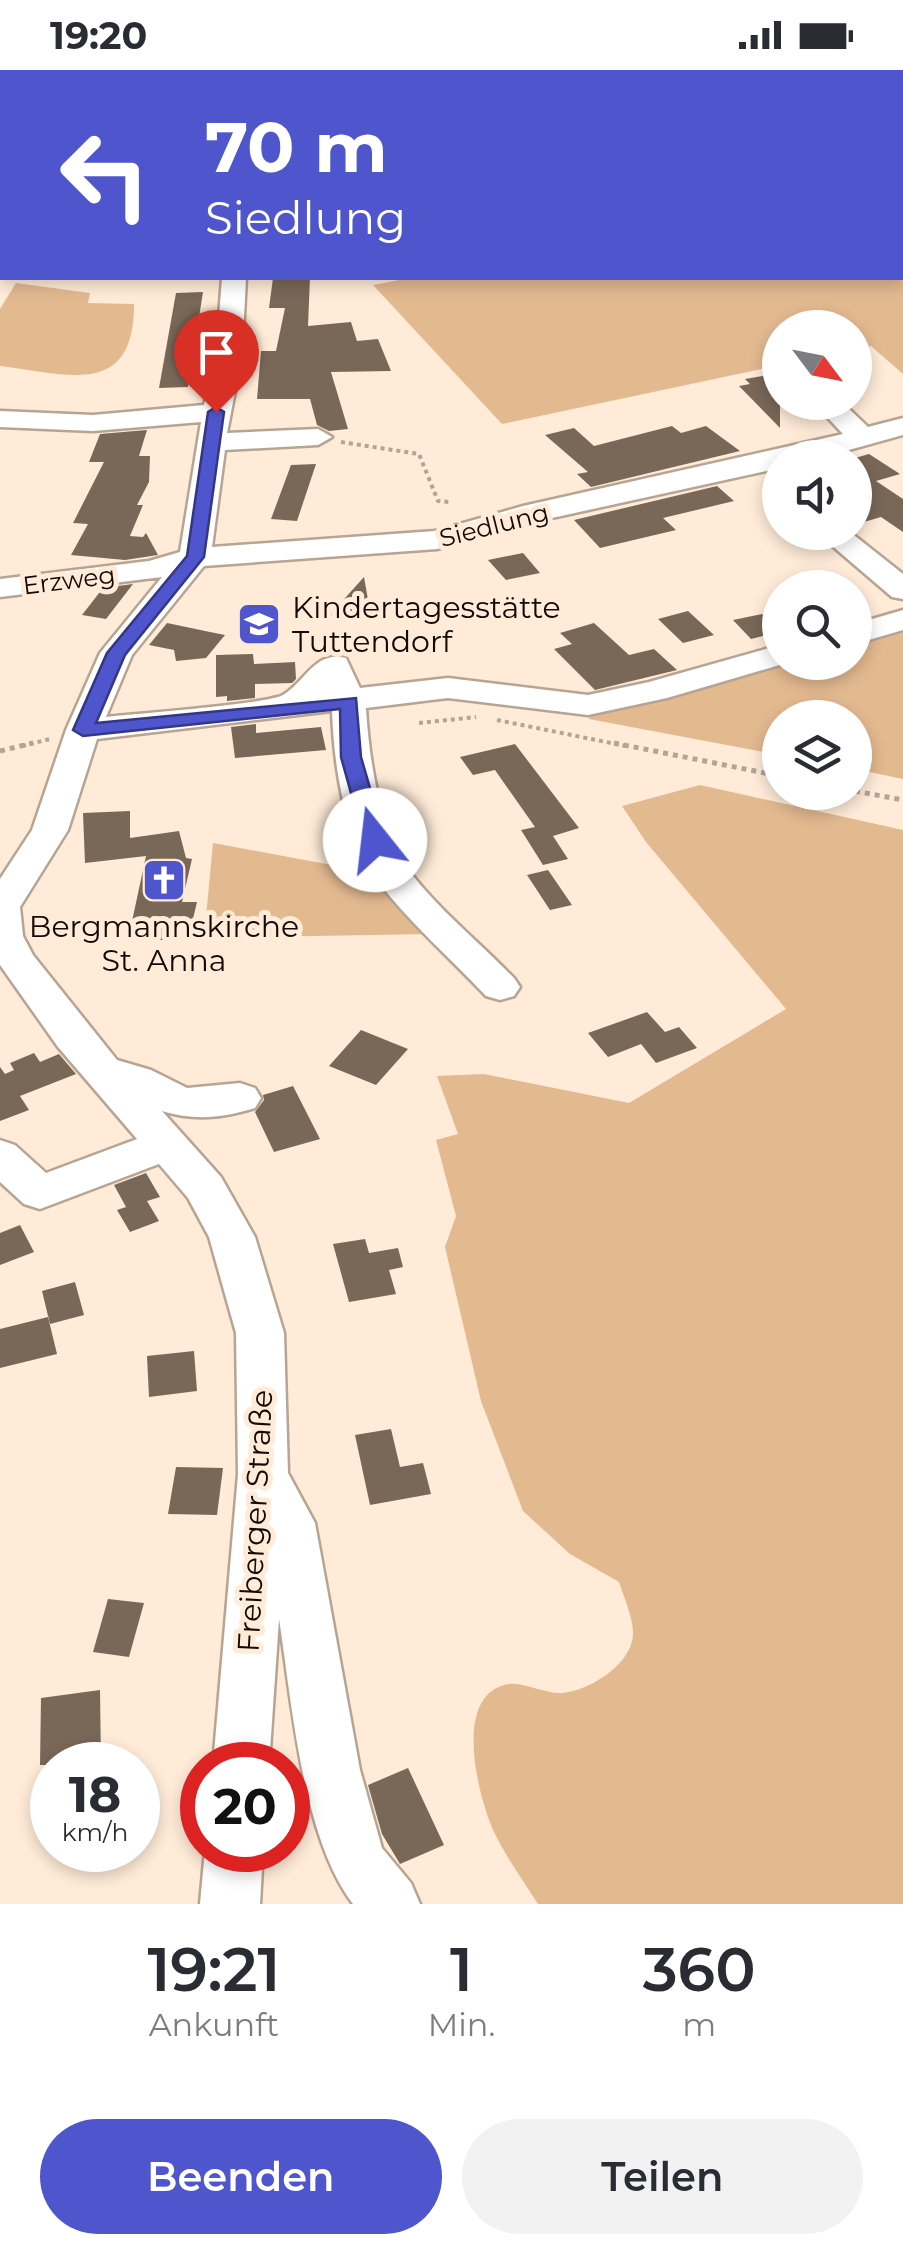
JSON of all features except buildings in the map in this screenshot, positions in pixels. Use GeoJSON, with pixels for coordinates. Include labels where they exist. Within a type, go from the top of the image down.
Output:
{"type":"FeatureCollection","features":[{"type":"Feature","properties":{"kind":"street"},"geometry":{"type":"LineString","coordinates":[[196,557],[228,356],[234,280]]}},
{"type":"Feature","properties":{"kind":"street"},"geometry":{"type":"LineString","coordinates":[[0,419],[214,426],[318,438]]}},
{"type":"Feature","properties":{"kind":"street"},"geometry":{"type":"LineString","coordinates":[[845,420],[862,436]]}},
{"type":"Feature","properties":{"kind":"street","name":"Siedlung"},"geometry":{"type":"LineString","coordinates":[[848,440],[903,426]]}},
{"type":"Feature","properties":{"kind":"street","name":"Siedlung"},"geometry":{"type":"LineString","coordinates":[[196,557],[437,540],[522,515],[762,464]]}},
{"type":"Feature","properties":{"kind":"street"},"geometry":{"type":"LineString","coordinates":[[750,468],[762,478]]}},
{"type":"Feature","properties":{"kind":"street"},"geometry":{"type":"LineString","coordinates":[[853,550],[903,590]]}},
{"type":"Feature","properties":{"kind":"street","name":"Erzweg"},"geometry":{"type":"LineString","coordinates":[[0,588],[152,570],[196,557]]}},
{"type":"Feature","properties":{"kind":"street","name":"Freiberger Straße"},"geometry":{"type":"LineString","coordinates":[[196,557],[116,653],[83,730],[50,830],[1,907],[4,936],[16,958],[73,1037],[206,1188],[232,1236],[260,1333],[263,1474],[243,1742]]}},
{"type":"Feature","properties":{"kind":"street"},"geometry":{"type":"LineString","coordinates":[[872,629],[903,620]]}},
{"type":"Feature","properties":{"kind":"street"},"geometry":{"type":"LineString","coordinates":[[334,665],[448,688],[588,705],[654,692],[762,660]]}},
{"type":"Feature","properties":{"kind":"street"},"geometry":{"type":"LineString","coordinates":[[288,708],[334,665]]}},
{"type":"Feature","properties":{"kind":"street"},"geometry":{"type":"LineString","coordinates":[[334,665],[349,702],[351,757],[375,840],[393,876],[500,987]]}},
{"type":"Feature","properties":{"kind":"street"},"geometry":{"type":"LineString","coordinates":[[83,730],[448,688]]}},
{"type":"Feature","properties":{"kind":"street"},"geometry":{"type":"LineString","coordinates":[[106,1074],[135,1078],[188,1104],[240,1098]]}},
{"type":"Feature","properties":{"kind":"street"},"geometry":{"type":"LineString","coordinates":[[0,1156],[40,1193],[167,1144]]}},
{"type":"Feature","properties":{"kind":"street"},"geometry":{"type":"LineString","coordinates":[[263,1474],[289,1523],[332,1770],[357,1862],[390,1904]]}},
{"type":"Feature","properties":{"kind":"street"},"geometry":{"type":"LineString","coordinates":[[230,1904],[232,1872]]}},
{"type":"Feature","properties":{"kind":"path"},"geometry":{"type":"LineString","coordinates":[[318,438],[380,444],[419,454],[438,501],[449,502]]}},
{"type":"Feature","properties":{"kind":"path"},"geometry":{"type":"LineString","coordinates":[[419,723],[477,717],[762,772]]}},
{"type":"Feature","properties":{"kind":"path"},"geometry":{"type":"LineString","coordinates":[[0,752],[83,730]]}},
{"type":"Feature","properties":{"kind":"path"},"geometry":{"type":"LineString","coordinates":[[872,794],[903,800]]}},
{"type":"Feature","properties":{"kind":"shaded area"},"geometry":{"type":"Polygon","coordinates":[[[399,280],[903,280],[903,374],[872,347],[872,310],[762,310],[762,369],[502,424],[373,285],[399,280]]]}},
{"type":"Feature","properties":{"kind":"shaded area"},"geometry":{"type":"Polygon","coordinates":[[[16,283],[90,293],[88,303],[134,304],[131,334],[122,355],[109,367],[92,374],[0,366],[0,309],[16,283]]]}},
{"type":"Feature","properties":{"kind":"shaded area"},"geometry":{"type":"Polygon","coordinates":[[[903,627],[903,779],[872,773],[872,700],[762,700],[762,752],[589,719],[592,711],[611,710],[762,667],[762,680],[872,680],[872,636],[903,627]]]}},
{"type":"Feature","properties":{"kind":"shaded area"},"geometry":{"type":"Polygon","coordinates":[[[700,785],[762,799],[762,810],[813,810],[903,830],[903,1904],[538,1904],[494,1832],[481,1795],[475,1726],[480,1706],[491,1692],[509,1684],[555,1693],[584,1687],[618,1665],[633,1633],[619,1582],[570,1554],[523,1511],[481,1401],[445,1247],[456,1216],[436,1140],[458,1134],[437,1076],[484,1074],[629,1103],[786,1009],[646,842],[622,806],[700,785]]]}},
{"type":"Feature","properties":{"kind":"shaded area"},"geometry":{"type":"Polygon","coordinates":[[[213,843],[380,874],[432,934],[204,938],[213,843]]]}},
{"type":"Feature","properties":{"kind":"place","name":"Kindertagesstätte Tuttendorf"},"geometry":{"type":"Point","coordinates":[259,624]}},
{"type":"Feature","properties":{"kind":"place","name":"Bergmannskirche St. Anna"},"geometry":{"type":"Point","coordinates":[164,880]}},
{"type":"Feature","properties":{"kind":"route"},"geometry":{"type":"LineString","coordinates":[[216,412],[196,557],[116,653],[83,730],[349,702],[351,757],[375,840]]}}]}
